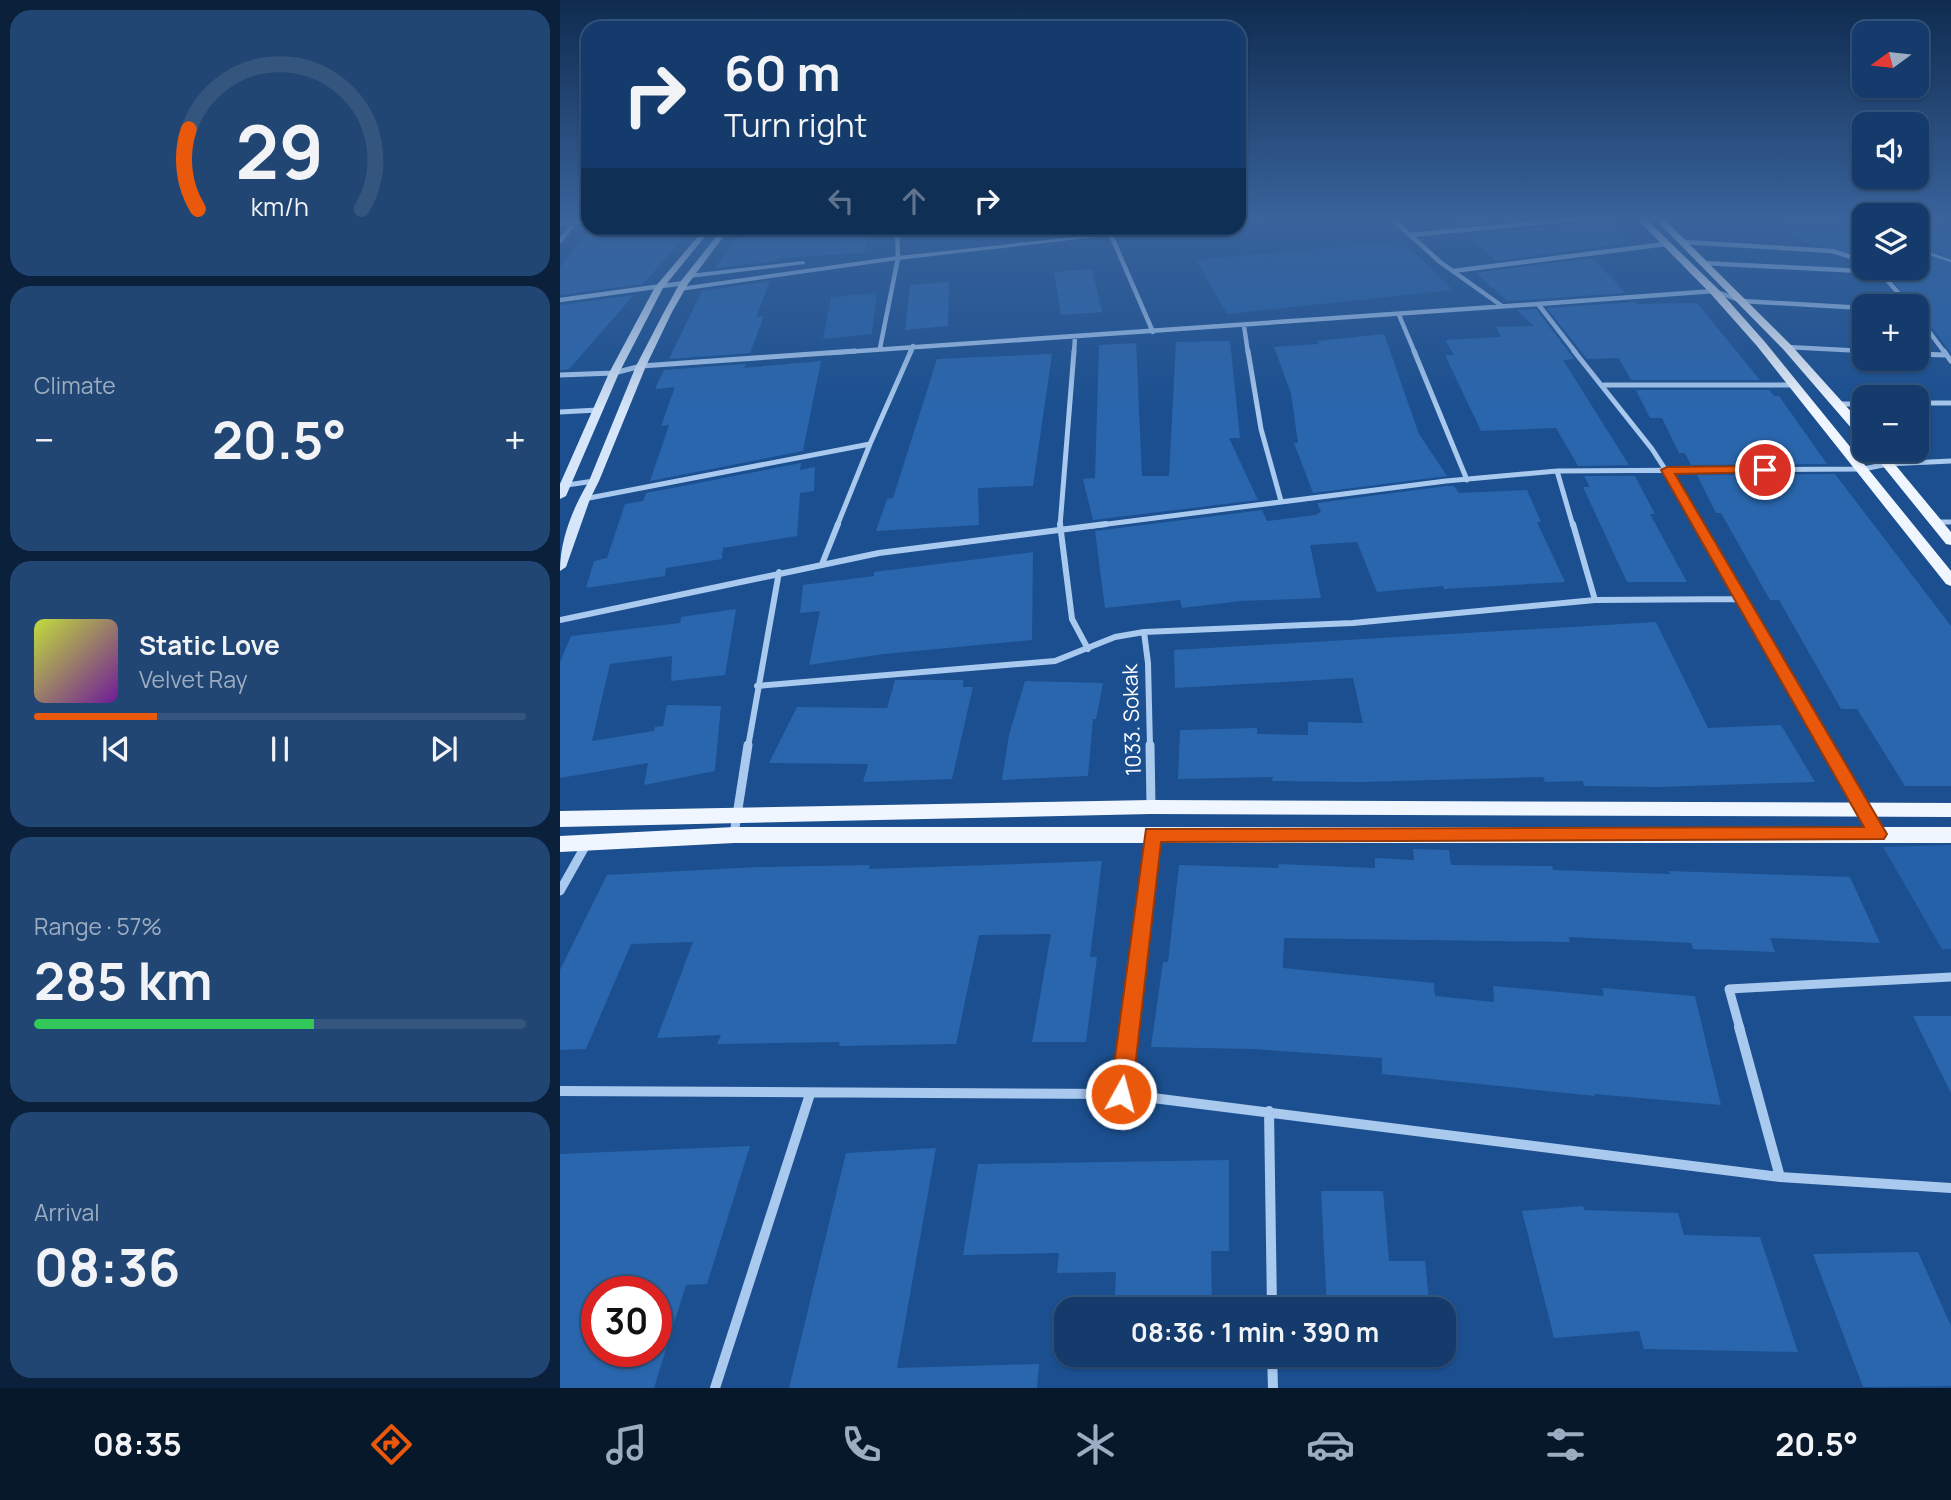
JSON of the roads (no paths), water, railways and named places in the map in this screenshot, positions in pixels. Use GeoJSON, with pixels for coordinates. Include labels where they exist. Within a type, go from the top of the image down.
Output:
{"type":"FeatureCollection","features":[{"type":"Feature","properties":{"kind":"main road"},"geometry":{"type":"LineString","coordinates":[[560,496],[562,486],[614,373],[663,282]]}},
{"type":"Feature","properties":{"kind":"main road"},"geometry":{"type":"LineString","coordinates":[[1705,282],[1795,385],[1951,581]]}},
{"type":"Feature","properties":{"kind":"main road"},"geometry":{"type":"LineString","coordinates":[[1722,282],[1787,347],[1852,420]]}},
{"type":"Feature","properties":{"kind":"main road"},"geometry":{"type":"LineString","coordinates":[[560,567],[584,499],[594,481],[641,366],[684,283]]}},
{"type":"Feature","properties":{"kind":"main road"},"geometry":{"type":"LineString","coordinates":[[1888,464],[1943,522],[1951,541]]}},
{"type":"Feature","properties":{"kind":"main road"},"geometry":{"type":"LineString","coordinates":[[560,819],[737,813],[1151,807],[1951,810]]}},
{"type":"Feature","properties":{"kind":"main road"},"geometry":{"type":"LineString","coordinates":[[560,844],[734,835],[1951,835]]}},
{"type":"Feature","properties":{"kind":"street"},"geometry":{"type":"LineString","coordinates":[[684,283],[693,282]]}},
{"type":"Feature","properties":{"kind":"street"},"geometry":{"type":"LineString","coordinates":[[560,300],[693,282]]}},
{"type":"Feature","properties":{"kind":"street"},"geometry":{"type":"LineString","coordinates":[[880,348],[893,282]]}},
{"type":"Feature","properties":{"kind":"street"},"geometry":{"type":"LineString","coordinates":[[1131,282],[1153,332]]}},
{"type":"Feature","properties":{"kind":"street"},"geometry":{"type":"LineString","coordinates":[[1468,282],[1503,307]]}},
{"type":"Feature","properties":{"kind":"street"},"geometry":{"type":"LineString","coordinates":[[560,375],[614,373],[641,366],[880,348],[1244,326],[1714,291],[1742,301],[1852,307]]}},
{"type":"Feature","properties":{"kind":"street"},"geometry":{"type":"LineString","coordinates":[[1538,304],[1577,358],[1604,385],[1667,470],[1878,834]]}},
{"type":"Feature","properties":{"kind":"street"},"geometry":{"type":"LineString","coordinates":[[1399,315],[1467,480]]}},
{"type":"Feature","properties":{"kind":"street"},"geometry":{"type":"LineString","coordinates":[[1244,326],[1261,429],[1281,501]]}},
{"type":"Feature","properties":{"kind":"street"},"geometry":{"type":"LineString","coordinates":[[1929,331],[1951,361]]}},
{"type":"Feature","properties":{"kind":"street"},"geometry":{"type":"LineString","coordinates":[[1075,337],[1060,529],[1072,619],[1088,649]]}},
{"type":"Feature","properties":{"kind":"street"},"geometry":{"type":"LineString","coordinates":[[822,564],[913,346]]}},
{"type":"Feature","properties":{"kind":"street"},"geometry":{"type":"LineString","coordinates":[[1787,347],[1852,350]]}},
{"type":"Feature","properties":{"kind":"street"},"geometry":{"type":"LineString","coordinates":[[1929,354],[1947,355]]}},
{"type":"Feature","properties":{"kind":"street"},"geometry":{"type":"LineString","coordinates":[[1604,385],[1795,385]]}},
{"type":"Feature","properties":{"kind":"street"},"geometry":{"type":"LineString","coordinates":[[1929,403],[1951,403]]}},
{"type":"Feature","properties":{"kind":"street"},"geometry":{"type":"LineString","coordinates":[[1839,404],[1852,404]]}},
{"type":"Feature","properties":{"kind":"street"},"geometry":{"type":"LineString","coordinates":[[560,412],[598,410]]}},
{"type":"Feature","properties":{"kind":"street"},"geometry":{"type":"LineString","coordinates":[[584,499],[870,444]]}},
{"type":"Feature","properties":{"kind":"street"},"geometry":{"type":"LineString","coordinates":[[560,620],[879,552],[1281,501],[1557,471],[1863,469],[1888,464],[1951,461]]}},
{"type":"Feature","properties":{"kind":"street"},"geometry":{"type":"LineString","coordinates":[[1557,471],[1595,600]]}},
{"type":"Feature","properties":{"kind":"street"},"geometry":{"type":"LineString","coordinates":[[562,486],[594,481]]}},
{"type":"Feature","properties":{"kind":"street"},"geometry":{"type":"LineString","coordinates":[[734,835],[757,686],[779,572]]}},
{"type":"Feature","properties":{"kind":"street"},"geometry":{"type":"LineString","coordinates":[[757,686],[1055,662],[1115,637],[1144,632],[1353,622],[1595,600],[1743,599]]}},
{"type":"Feature","properties":{"kind":"street","name":"1033. Sokak"},"geometry":{"type":"LineString","coordinates":[[1144,632],[1148,663],[1151,807]]}},
{"type":"Feature","properties":{"kind":"street"},"geometry":{"type":"LineString","coordinates":[[1121,1094],[1153,834]]}},
{"type":"Feature","properties":{"kind":"street"},"geometry":{"type":"LineString","coordinates":[[560,891],[587,843]]}},
{"type":"Feature","properties":{"kind":"street"},"geometry":{"type":"LineString","coordinates":[[1780,1177],[1729,989],[1951,977]]}},
{"type":"Feature","properties":{"kind":"street"},"geometry":{"type":"LineString","coordinates":[[560,1091],[1121,1094],[1780,1177],[1951,1188]]}},
{"type":"Feature","properties":{"kind":"street"},"geometry":{"type":"LineString","coordinates":[[715,1388],[810,1094]]}},
{"type":"Feature","properties":{"kind":"street"},"geometry":{"type":"LineString","coordinates":[[1269,1111],[1272,1297]]}},
{"type":"Feature","properties":{"kind":"street"},"geometry":{"type":"LineString","coordinates":[[1272,1367],[1273,1388]]}}]}
